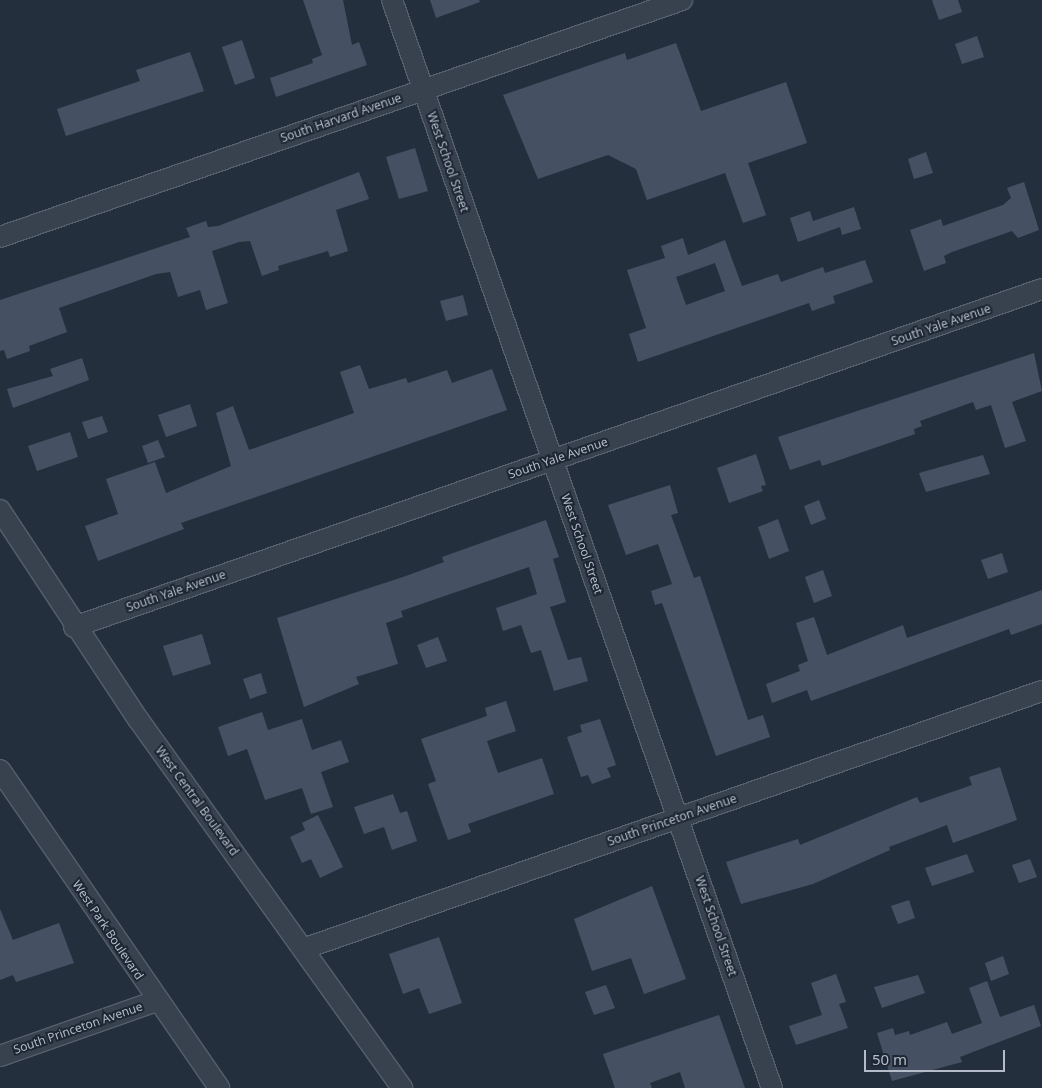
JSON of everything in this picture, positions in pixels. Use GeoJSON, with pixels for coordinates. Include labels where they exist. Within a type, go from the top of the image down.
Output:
{"type":"FeatureCollection","features":[{"type":"Feature","properties":{"kind":"street","name":"West School Street"},"geometry":{"type":"LineString","coordinates":[[392,0],[772,1088]]}},
{"type":"Feature","properties":{"kind":"street","name":"South Harvard Avenue"},"geometry":{"type":"LineString","coordinates":[[0,237],[682,0]]}},
{"type":"Feature","properties":{"kind":"street","name":"South Yale Avenue"},"geometry":{"type":"LineString","coordinates":[[74,627],[1042,289]]}},
{"type":"Feature","properties":{"kind":"street","name":"West Central Boulevard"},"geometry":{"type":"LineString","coordinates":[[0,510],[74,627],[402,1088]]}},
{"type":"Feature","properties":{"kind":"street","name":"South Princeton Avenue"},"geometry":{"type":"LineString","coordinates":[[303,949],[1042,691]]}},
{"type":"Feature","properties":{"kind":"street","name":"West Park Boulevard"},"geometry":{"type":"LineString","coordinates":[[0,770],[156,1001],[219,1088]]}},
{"type":"Feature","properties":{"kind":"street","name":"South Princeton Avenue"},"geometry":{"type":"LineString","coordinates":[[0,1056],[156,1001]]}},
{"type":"Feature","properties":{"kind":"building"},"geometry":{"type":"Polygon","coordinates":[[[303,0],[343,0],[352,45],[359,42],[367,65],[276,97],[270,78],[313,63],[312,59],[322,55],[303,0]]]}},
{"type":"Feature","properties":{"kind":"building"},"geometry":{"type":"Polygon","coordinates":[[[430,0],[479,0],[480,2],[436,18],[430,0]]]}},
{"type":"Feature","properties":{"kind":"building"},"geometry":{"type":"Polygon","coordinates":[[[932,0],[958,0],[962,12],[939,20],[932,0]]]}},
{"type":"Feature","properties":{"kind":"building"},"geometry":{"type":"Polygon","coordinates":[[[977,36],[984,57],[962,64],[955,44],[977,36]]]}},
{"type":"Feature","properties":{"kind":"building"},"geometry":{"type":"Polygon","coordinates":[[[242,40],[255,78],[235,85],[222,47],[242,40]]]}},
{"type":"Feature","properties":{"kind":"building"},"geometry":{"type":"Polygon","coordinates":[[[676,43],[701,111],[786,82],[807,143],[748,163],[766,215],[743,223],[725,173],[647,200],[636,169],[608,155],[538,179],[503,95],[625,53],[627,60],[676,43]]]}},
{"type":"Feature","properties":{"kind":"building"},"geometry":{"type":"Polygon","coordinates":[[[190,52],[204,91],[66,136],[57,109],[140,81],[136,70],[190,52]]]}},
{"type":"Feature","properties":{"kind":"building"},"geometry":{"type":"Polygon","coordinates":[[[415,148],[428,191],[399,199],[386,157],[415,148]]]}},
{"type":"Feature","properties":{"kind":"building"},"geometry":{"type":"Polygon","coordinates":[[[926,152],[933,173],[914,179],[908,159],[926,152]]]}},
{"type":"Feature","properties":{"kind":"building"},"geometry":{"type":"Polygon","coordinates":[[[359,172],[369,199],[336,210],[348,251],[330,257],[328,251],[278,266],[279,270],[262,276],[250,241],[239,242],[212,251],[228,303],[206,310],[200,290],[178,297],[170,272],[156,274],[59,308],[67,332],[29,346],[30,351],[7,359],[4,350],[0,351],[0,300],[190,237],[186,228],[206,221],[208,227],[218,226],[359,172]]]}},
{"type":"Feature","properties":{"kind":"building"},"geometry":{"type":"Polygon","coordinates":[[[1024,182],[1039,230],[1018,238],[1012,231],[952,252],[944,256],[946,263],[924,271],[910,230],[941,219],[943,226],[1003,205],[1011,198],[1007,188],[1024,182]]]}},
{"type":"Feature","properties":{"kind":"building"},"geometry":{"type":"Polygon","coordinates":[[[854,207],[861,229],[842,235],[840,227],[798,242],[790,218],[810,211],[813,221],[854,207]]]}},
{"type":"Feature","properties":{"kind":"building"},"geometry":{"type":"Polygon","coordinates":[[[683,238],[688,255],[725,240],[742,286],[778,274],[781,282],[823,267],[825,273],[865,260],[873,282],[833,296],[835,303],[812,311],[809,303],[638,362],[629,334],[646,328],[627,270],[665,258],[661,246],[683,238]],[[715,263],[676,277],[686,305],[725,291],[715,263]]]}},
{"type":"Feature","properties":{"kind":"building"},"geometry":{"type":"Polygon","coordinates":[[[463,295],[468,315],[446,321],[440,301],[463,295]]]}},
{"type":"Feature","properties":{"kind":"building"},"geometry":{"type":"Polygon","coordinates":[[[1034,353],[1042,391],[1012,402],[1026,441],[1005,448],[991,405],[976,410],[973,402],[920,421],[922,426],[914,429],[915,434],[822,466],[820,460],[790,470],[778,437],[1034,353]]]}},
{"type":"Feature","properties":{"kind":"building"},"geometry":{"type":"Polygon","coordinates":[[[82,358],[89,380],[13,408],[7,389],[53,376],[50,369],[82,358]]]}},
{"type":"Feature","properties":{"kind":"building"},"geometry":{"type":"Polygon","coordinates":[[[360,365],[369,389],[406,378],[408,383],[447,370],[452,383],[492,369],[507,410],[181,523],[184,529],[98,561],[85,526],[118,514],[106,479],[155,462],[166,493],[231,466],[216,413],[233,406],[249,450],[354,413],[340,372],[360,365]]]}},
{"type":"Feature","properties":{"kind":"building"},"geometry":{"type":"Polygon","coordinates":[[[190,404],[197,426],[166,437],[158,415],[190,404]]]}},
{"type":"Feature","properties":{"kind":"building"},"geometry":{"type":"Polygon","coordinates":[[[102,416],[108,432],[88,439],[82,422],[102,416]]]}},
{"type":"Feature","properties":{"kind":"building"},"geometry":{"type":"Polygon","coordinates":[[[70,432],[78,457],[37,471],[28,446],[70,432]]]}},
{"type":"Feature","properties":{"kind":"building"},"geometry":{"type":"Polygon","coordinates":[[[158,440],[165,457],[148,463],[142,446],[158,440]]]}},
{"type":"Feature","properties":{"kind":"building"},"geometry":{"type":"Polygon","coordinates":[[[756,454],[766,485],[761,486],[763,491],[729,503],[717,468],[756,454]]]}},
{"type":"Feature","properties":{"kind":"building"},"geometry":{"type":"Polygon","coordinates":[[[983,455],[990,474],[926,492],[919,473],[983,455]]]}},
{"type":"Feature","properties":{"kind":"building"},"geometry":{"type":"Polygon","coordinates":[[[670,485],[678,513],[671,515],[694,578],[700,576],[748,720],[763,715],[770,737],[716,756],[662,603],[655,605],[651,591],[672,584],[658,544],[626,555],[608,505],[670,485]]]}},
{"type":"Feature","properties":{"kind":"building"},"geometry":{"type":"Polygon","coordinates":[[[819,500],[826,519],[811,525],[804,506],[819,500]]]}},
{"type":"Feature","properties":{"kind":"building"},"geometry":{"type":"Polygon","coordinates":[[[778,519],[789,551],[769,559],[758,527],[778,519]]]}},
{"type":"Feature","properties":{"kind":"building"},"geometry":{"type":"Polygon","coordinates":[[[546,520],[559,557],[553,559],[566,602],[550,607],[568,660],[581,657],[588,681],[554,691],[541,650],[531,653],[521,625],[503,631],[496,608],[537,594],[529,567],[401,611],[403,617],[386,623],[398,664],[356,677],[359,684],[304,707],[277,618],[403,577],[444,562],[442,557],[546,520]]]}},
{"type":"Feature","properties":{"kind":"building"},"geometry":{"type":"Polygon","coordinates":[[[1002,553],[1008,572],[988,579],[981,560],[1002,553]]]}},
{"type":"Feature","properties":{"kind":"building"},"geometry":{"type":"Polygon","coordinates":[[[823,570],[832,596],[814,603],[805,577],[823,570]]]}},
{"type":"Feature","properties":{"kind":"building"},"geometry":{"type":"Polygon","coordinates":[[[1042,590],[1042,624],[1011,635],[1009,629],[811,701],[807,690],[772,703],[766,684],[800,671],[798,665],[808,661],[796,623],[814,617],[827,655],[903,625],[907,638],[1042,590]]]}},
{"type":"Feature","properties":{"kind":"building"},"geometry":{"type":"Polygon","coordinates":[[[202,634],[211,664],[173,676],[163,646],[202,634]]]}},
{"type":"Feature","properties":{"kind":"building"},"geometry":{"type":"Polygon","coordinates":[[[438,637],[447,661],[426,668],[417,645],[438,637]]]}},
{"type":"Feature","properties":{"kind":"building"},"geometry":{"type":"Polygon","coordinates":[[[261,673],[267,693],[250,699],[243,679],[261,673]]]}},
{"type":"Feature","properties":{"kind":"building"},"geometry":{"type":"Polygon","coordinates":[[[506,701],[516,731],[487,741],[498,773],[542,758],[554,794],[468,824],[471,832],[448,840],[428,784],[436,781],[421,739],[487,716],[485,708],[506,701]]]}},
{"type":"Feature","properties":{"kind":"building"},"geometry":{"type":"Polygon","coordinates":[[[262,712],[268,730],[302,719],[312,750],[341,740],[349,762],[321,772],[333,807],[311,814],[302,788],[265,800],[247,749],[228,756],[218,727],[262,712]]]}},
{"type":"Feature","properties":{"kind":"building"},"geometry":{"type":"Polygon","coordinates":[[[600,719],[616,765],[607,768],[611,777],[592,784],[588,775],[581,777],[567,737],[582,732],[580,725],[600,719]]]}},
{"type":"Feature","properties":{"kind":"building"},"geometry":{"type":"Polygon","coordinates":[[[1000,767],[1017,820],[953,843],[947,825],[889,847],[890,850],[813,884],[741,904],[726,862],[798,839],[800,845],[917,797],[920,803],[972,785],[969,777],[1000,767]]]}},
{"type":"Feature","properties":{"kind":"building"},"geometry":{"type":"Polygon","coordinates":[[[393,794],[400,813],[407,811],[417,841],[392,850],[384,827],[364,834],[354,807],[393,794]]]}},
{"type":"Feature","properties":{"kind":"building"},"geometry":{"type":"Polygon","coordinates":[[[318,815],[343,867],[320,878],[311,859],[302,863],[290,837],[305,830],[302,823],[318,815]]]}},
{"type":"Feature","properties":{"kind":"building"},"geometry":{"type":"Polygon","coordinates":[[[967,854],[974,872],[932,886],[925,868],[967,854]]]}},
{"type":"Feature","properties":{"kind":"building"},"geometry":{"type":"Polygon","coordinates":[[[1030,859],[1037,877],[1019,883],[1012,865],[1030,859]]]}},
{"type":"Feature","properties":{"kind":"building"},"geometry":{"type":"Polygon","coordinates":[[[652,886],[686,979],[644,994],[631,958],[592,971],[574,919],[652,886]]]}},
{"type":"Feature","properties":{"kind":"building"},"geometry":{"type":"Polygon","coordinates":[[[909,900],[915,918],[898,924],[891,906],[909,900]]]}},
{"type":"Feature","properties":{"kind":"building"},"geometry":{"type":"Polygon","coordinates":[[[0,909],[13,940],[59,923],[74,963],[16,982],[13,975],[0,980],[0,909]]]}},
{"type":"Feature","properties":{"kind":"building"},"geometry":{"type":"Polygon","coordinates":[[[439,937],[462,1003],[429,1014],[419,988],[403,994],[389,954],[439,937]]]}},
{"type":"Feature","properties":{"kind":"building"},"geometry":{"type":"Polygon","coordinates":[[[1003,956],[1009,974],[991,981],[985,963],[1003,956]]]}},
{"type":"Feature","properties":{"kind":"building"},"geometry":{"type":"Polygon","coordinates":[[[836,974],[846,1002],[839,1004],[848,1028],[796,1045],[789,1026],[822,1015],[811,983],[836,974]]]}},
{"type":"Feature","properties":{"kind":"building"},"geometry":{"type":"Polygon","coordinates":[[[918,975],[925,993],[882,1008],[874,987],[918,975]]]}},
{"type":"Feature","properties":{"kind":"building"},"geometry":{"type":"Polygon","coordinates":[[[987,981],[1000,1017],[1034,1005],[1041,1026],[960,1057],[962,1062],[892,1081],[877,1033],[893,1028],[895,1035],[909,1031],[910,1035],[947,1022],[952,1034],[982,1023],[969,988],[987,981]]]}},
{"type":"Feature","properties":{"kind":"building"},"geometry":{"type":"Polygon","coordinates":[[[606,985],[615,1008],[594,1015],[585,992],[606,985]]]}},
{"type":"Feature","properties":{"kind":"building"},"geometry":{"type":"Polygon","coordinates":[[[719,1015],[745,1088],[685,1088],[680,1072],[650,1083],[652,1088],[615,1088],[603,1054],[719,1015]]]}}]}
